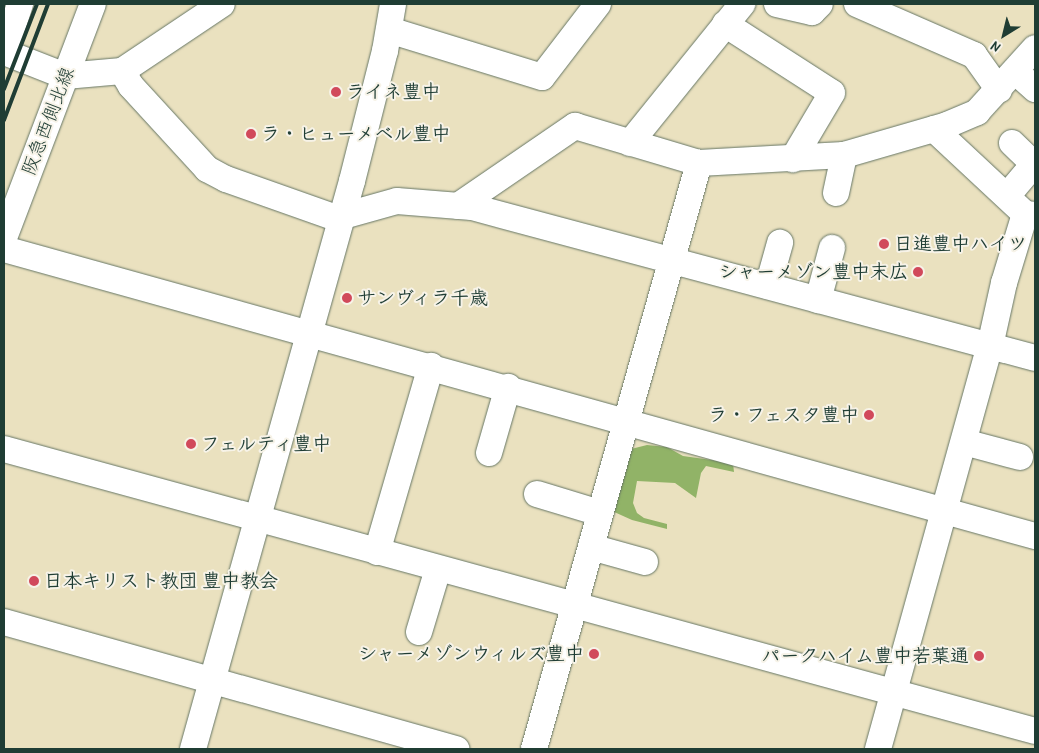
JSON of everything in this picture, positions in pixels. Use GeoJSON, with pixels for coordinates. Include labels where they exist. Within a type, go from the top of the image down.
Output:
{"type":"FeatureCollection","features":[{"type":"Feature","properties":{"kind":"street"},"geometry":{"type":"LineString","coordinates":[[20,4],[4,52],[65,76],[122,71],[222,4]]}},
{"type":"Feature","properties":{"kind":"street","name":"阪急西側北線"},"geometry":{"type":"LineString","coordinates":[[4,238],[93,4]]}},
{"type":"Feature","properties":{"kind":"street"},"geometry":{"type":"LineString","coordinates":[[193,749],[342,216],[389,30],[393,4]]}},
{"type":"Feature","properties":{"kind":"street"},"geometry":{"type":"LineString","coordinates":[[389,30],[542,77],[598,4]]}},
{"type":"Feature","properties":{"kind":"street"},"geometry":{"type":"LineString","coordinates":[[630,142],[742,4]]}},
{"type":"Feature","properties":{"kind":"street"},"geometry":{"type":"LineString","coordinates":[[777,4],[812,12],[820,4]]}},
{"type":"Feature","properties":{"kind":"street"},"geometry":{"type":"LineString","coordinates":[[857,4],[974,55],[1007,81],[1035,89]]}},
{"type":"Feature","properties":{"kind":"street"},"geometry":{"type":"LineString","coordinates":[[725,24],[832,94],[793,159]]}},
{"type":"Feature","properties":{"kind":"street"},"geometry":{"type":"LineString","coordinates":[[458,206],[575,126],[698,163],[844,156],[934,129],[977,112],[1035,48]]}},
{"type":"Feature","properties":{"kind":"street"},"geometry":{"type":"LineString","coordinates":[[122,71],[131,86],[206,169],[235,183],[336,218],[397,201],[458,206],[671,260],[1035,358]]}},
{"type":"Feature","properties":{"kind":"street"},"geometry":{"type":"LineString","coordinates":[[934,129],[1022,208]]}},
{"type":"Feature","properties":{"kind":"street"},"geometry":{"type":"LineString","coordinates":[[878,749],[990,346],[1022,208],[1035,164],[1012,143]]}},
{"type":"Feature","properties":{"kind":"street"},"geometry":{"type":"LineString","coordinates":[[836,193],[844,156]]}},
{"type":"Feature","properties":{"kind":"street"},"geometry":{"type":"LineString","coordinates":[[534,749],[698,163]]}},
{"type":"Feature","properties":{"kind":"street"},"geometry":{"type":"LineString","coordinates":[[768,286],[780,243]]}},
{"type":"Feature","properties":{"kind":"street"},"geometry":{"type":"LineString","coordinates":[[818,300],[832,248]]}},
{"type":"Feature","properties":{"kind":"street"},"geometry":{"type":"LineString","coordinates":[[4,249],[627,420],[944,512],[1035,536]]}},
{"type":"Feature","properties":{"kind":"street"},"geometry":{"type":"LineString","coordinates":[[377,552],[431,366]]}},
{"type":"Feature","properties":{"kind":"street"},"geometry":{"type":"LineString","coordinates":[[489,453],[508,387]]}},
{"type":"Feature","properties":{"kind":"street"},"geometry":{"type":"LineString","coordinates":[[964,442],[1020,456]]}},
{"type":"Feature","properties":{"kind":"street"},"geometry":{"type":"LineString","coordinates":[[4,449],[893,695],[1035,731]]}},
{"type":"Feature","properties":{"kind":"street"},"geometry":{"type":"LineString","coordinates":[[537,494],[600,513]]}},
{"type":"Feature","properties":{"kind":"street"},"geometry":{"type":"LineString","coordinates":[[591,547],[645,562]]}},
{"type":"Feature","properties":{"kind":"street"},"geometry":{"type":"LineString","coordinates":[[419,632],[438,569]]}},
{"type":"Feature","properties":{"kind":"street"},"geometry":{"type":"LineString","coordinates":[[4,622],[456,749]]}},
{"type":"Feature","properties":{"kind":"green space"},"geometry":{"type":"Polygon","coordinates":[[[647,445],[667,447],[683,456],[733,463],[734,472],[706,466],[701,473],[696,498],[675,483],[637,481],[633,503],[637,513],[644,518],[667,524],[667,529],[632,520],[612,511],[631,449],[647,445]]]}},
{"type":"Feature","properties":{"kind":"railway"},"geometry":{"type":"LineString","coordinates":[[4,89],[37,4]]}},
{"type":"Feature","properties":{"kind":"railway"},"geometry":{"type":"LineString","coordinates":[[4,120],[48,4]]}},
{"type":"Feature","properties":{"kind":"place","name":"ライネ豊中"},"geometry":{"type":"Point","coordinates":[336,92]}},
{"type":"Feature","properties":{"kind":"place","name":"ラ・ヒューメベル豊中"},"geometry":{"type":"Point","coordinates":[251,134]}},
{"type":"Feature","properties":{"kind":"place","name":"日進豊中ハイツ"},"geometry":{"type":"Point","coordinates":[884,244]}},
{"type":"Feature","properties":{"kind":"place","name":"シャーメゾン豊中末広"},"geometry":{"type":"Point","coordinates":[918,272]}},
{"type":"Feature","properties":{"kind":"place","name":"サンヴィラ千歳"},"geometry":{"type":"Point","coordinates":[347,298]}},
{"type":"Feature","properties":{"kind":"place","name":"ラ・フェスタ豊中"},"geometry":{"type":"Point","coordinates":[869,415]}},
{"type":"Feature","properties":{"kind":"place","name":"フェルティ豊中"},"geometry":{"type":"Point","coordinates":[191,444]}},
{"type":"Feature","properties":{"kind":"place","name":"日本キリスト教団 豊中教会"},"geometry":{"type":"Point","coordinates":[34,581]}},
{"type":"Feature","properties":{"kind":"place","name":"シャーメゾンウィルズ豊中"},"geometry":{"type":"Point","coordinates":[594,654]}},
{"type":"Feature","properties":{"kind":"place","name":"パークハイム豊中若葉通"},"geometry":{"type":"Point","coordinates":[979,656]}}]}
